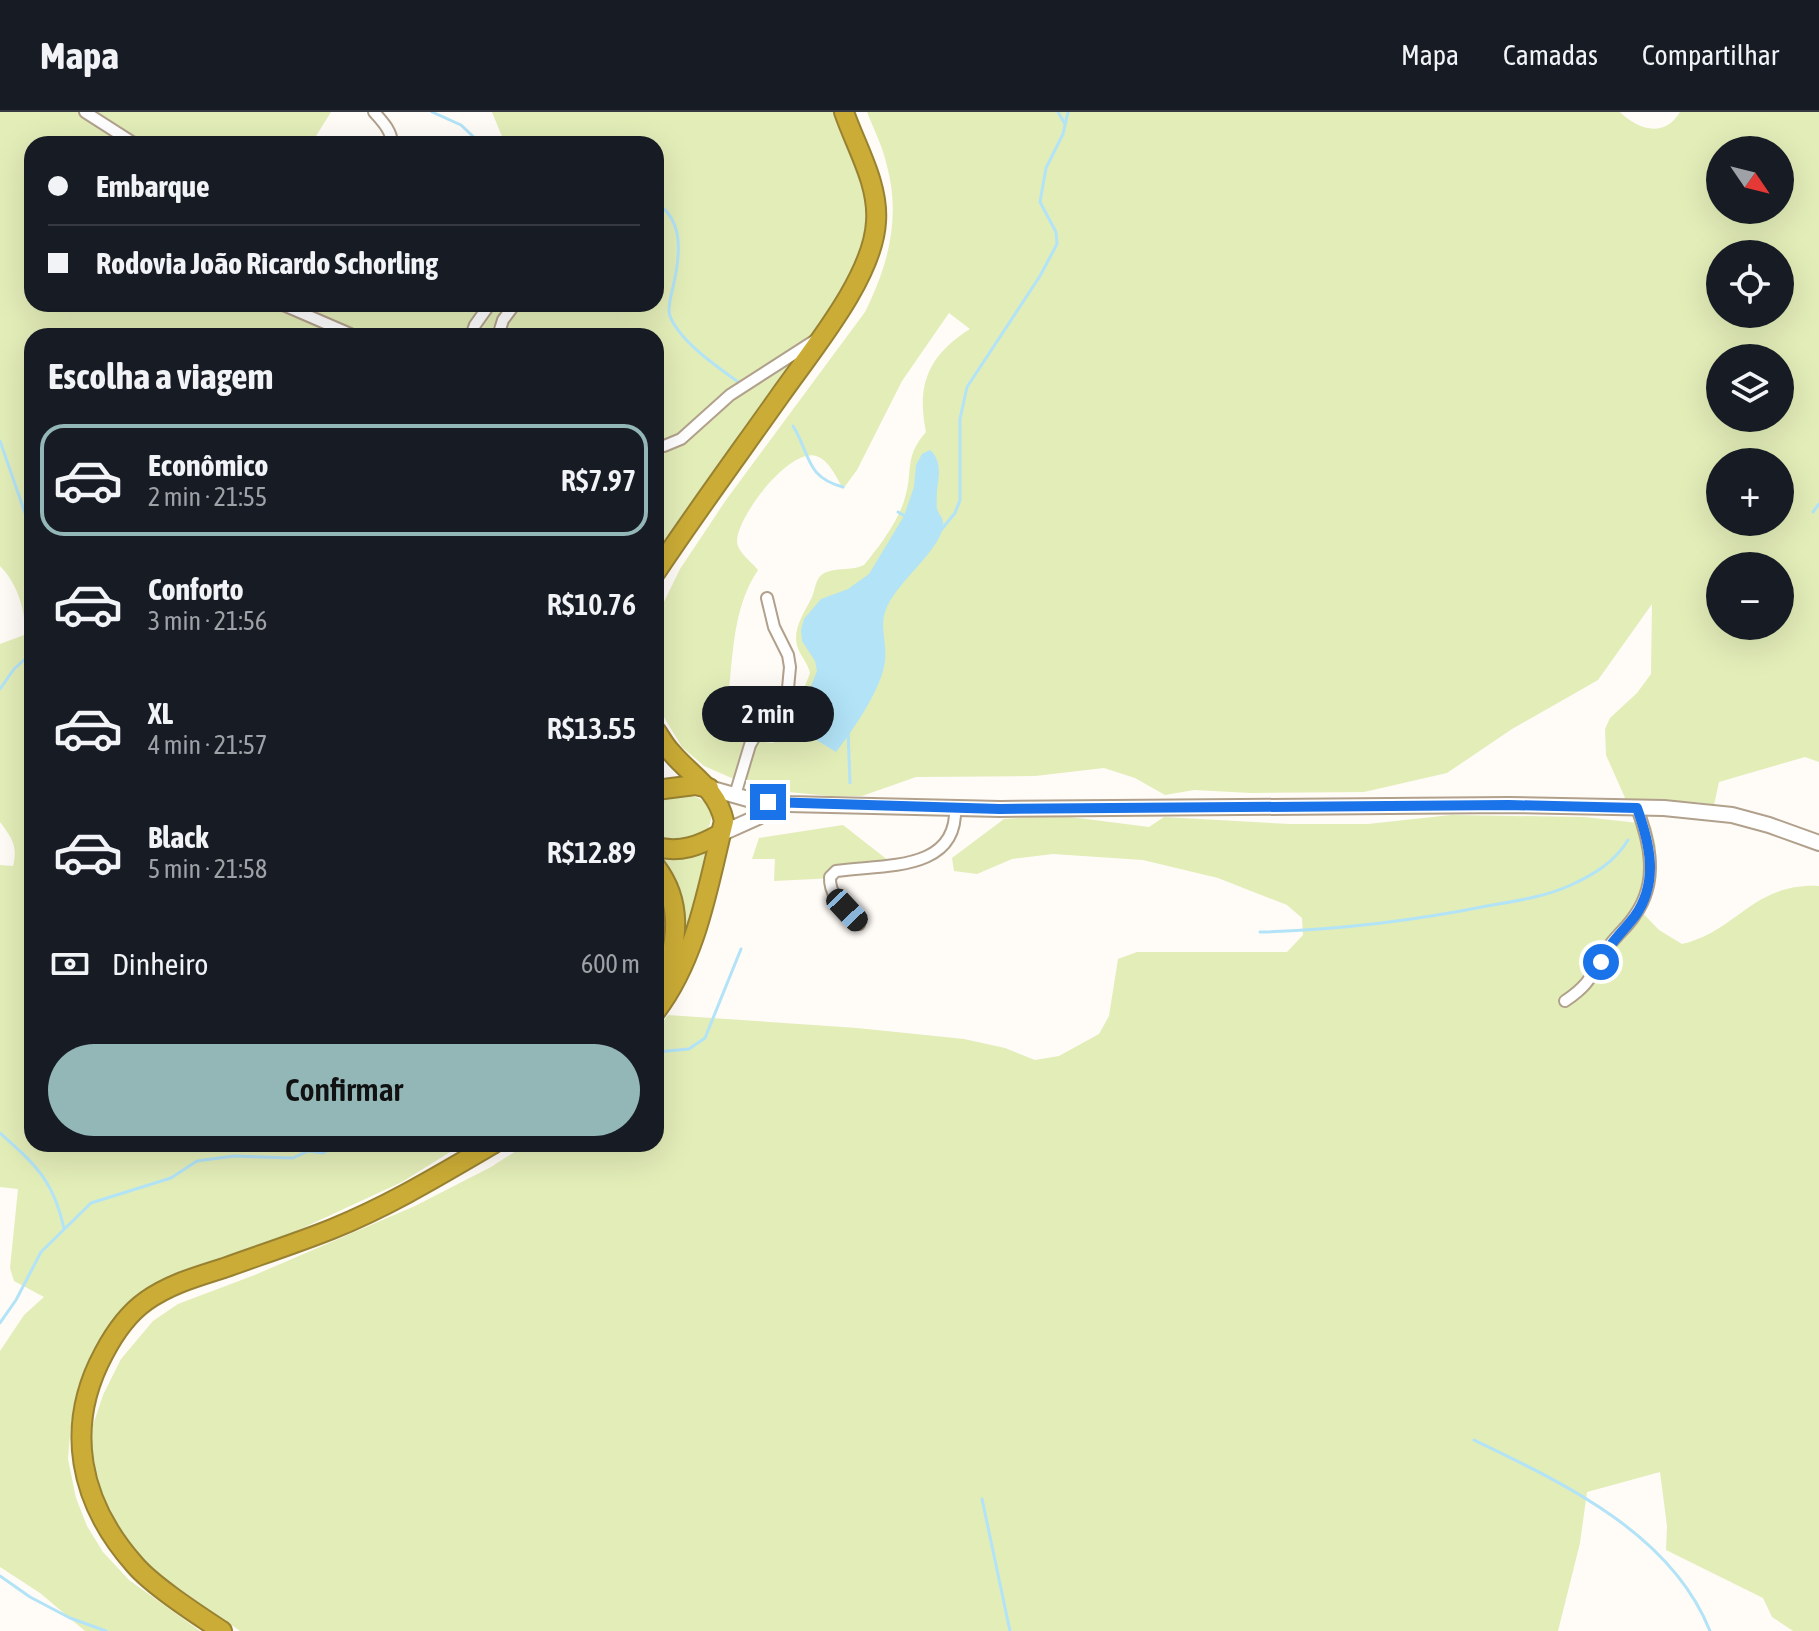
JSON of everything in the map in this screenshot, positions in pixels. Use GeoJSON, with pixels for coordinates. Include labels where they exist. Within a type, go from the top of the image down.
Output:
{"type":"FeatureCollection","features":[{"type":"Feature","properties":{"kind":"highway"},"geometry":{"type":"LineString","coordinates":[[664,560],[861,276],[874,242],[877,220],[868,173],[844,112]]}},
{"type":"Feature","properties":{"kind":"highway"},"geometry":{"type":"LineString","coordinates":[[664,742],[709,788],[720,805],[724,821],[697,929],[680,973],[664,998]]}},
{"type":"Feature","properties":{"kind":"highway"},"geometry":{"type":"LineString","coordinates":[[664,789],[695,785],[709,788]]}},
{"type":"Feature","properties":{"kind":"highway"},"geometry":{"type":"LineString","coordinates":[[664,848],[683,849],[703,844],[720,834]]}},
{"type":"Feature","properties":{"kind":"highway"},"geometry":{"type":"LineString","coordinates":[[664,879],[676,913],[675,944],[664,980]]}},
{"type":"Feature","properties":{"kind":"highway"},"geometry":{"type":"LineString","coordinates":[[222,1631],[136,1567],[115,1540],[98,1510],[85,1474],[81,1450],[82,1407],[92,1376],[110,1342],[142,1304],[168,1286],[290,1245],[386,1206],[479,1152]]}},
{"type":"Feature","properties":{"kind":"main road"},"geometry":{"type":"LineString","coordinates":[[709,788],[788,804],[955,808],[1509,805],[1637,808],[1732,815],[1819,843]]}},
{"type":"Feature","properties":{"kind":"main road"},"geometry":{"type":"LineString","coordinates":[[720,834],[788,804]]}},
{"type":"Feature","properties":{"kind":"street"},"geometry":{"type":"LineString","coordinates":[[85,112],[122,136]]}},
{"type":"Feature","properties":{"kind":"street"},"geometry":{"type":"LineString","coordinates":[[374,112],[391,136]]}},
{"type":"Feature","properties":{"kind":"street"},"geometry":{"type":"LineString","coordinates":[[300,312],[336,328]]}},
{"type":"Feature","properties":{"kind":"street"},"geometry":{"type":"LineString","coordinates":[[664,446],[681,439],[730,395],[822,336]]}},
{"type":"Feature","properties":{"kind":"street"},"geometry":{"type":"LineString","coordinates":[[735,795],[750,745],[758,731],[781,713],[787,699],[788,655],[774,627],[767,598]]}},
{"type":"Feature","properties":{"kind":"street"},"geometry":{"type":"LineString","coordinates":[[859,924],[829,888],[830,877],[836,871],[915,862],[933,853],[953,833],[955,808]]}},
{"type":"Feature","properties":{"kind":"street"},"geometry":{"type":"LineString","coordinates":[[1565,1001],[1589,982],[1606,950],[1635,915],[1645,897],[1650,851],[1637,808]]}},
{"type":"Feature","properties":{"kind":"green space"},"geometry":{"type":"Polygon","coordinates":[[[0,112],[331,112],[316,136],[24,136],[24,312],[664,312],[664,136],[502,136],[492,112],[844,112],[872,212],[858,276],[664,549],[664,328],[24,328],[24,620],[16,589],[0,566],[0,112]]]}},
{"type":"Feature","properties":{"kind":"green space"},"geometry":{"type":"Polygon","coordinates":[[[867,112],[1620,112],[1643,127],[1659,128],[1667,126],[1680,112],[1819,112],[1819,762],[1805,757],[1719,782],[1714,805],[1626,800],[1606,755],[1605,729],[1610,718],[1637,693],[1651,674],[1652,604],[1598,680],[1512,729],[1447,773],[1364,792],[1194,790],[1165,795],[1135,778],[1104,768],[1035,776],[916,777],[862,796],[830,796],[757,789],[704,766],[682,747],[664,717],[664,602],[680,569],[726,500],[865,312],[880,277],[890,241],[893,204],[885,159],[867,112]],[[949,313],[902,381],[857,470],[843,489],[825,461],[816,456],[805,456],[766,486],[746,516],[737,541],[739,549],[758,570],[745,595],[737,622],[726,707],[729,735],[737,739],[773,743],[789,728],[810,673],[796,637],[802,616],[818,579],[827,572],[864,565],[897,518],[907,490],[914,450],[926,432],[923,399],[929,372],[944,349],[970,329],[949,313]]]}},
{"type":"Feature","properties":{"kind":"green space"},"geometry":{"type":"Polygon","coordinates":[[[24,635],[24,1152],[450,1152],[402,1182],[138,1304],[82,1387],[71,1421],[68,1459],[76,1498],[87,1526],[103,1552],[129,1580],[200,1631],[85,1631],[40,1593],[0,1567],[0,1351],[24,1315],[44,1297],[14,1281],[10,1268],[18,1189],[0,1187],[0,865],[13,866],[15,853],[11,838],[0,822],[0,644],[24,635]]]}},
{"type":"Feature","properties":{"kind":"green space"},"geometry":{"type":"Polygon","coordinates":[[[678,793],[696,797],[708,805],[711,817],[705,834],[674,844],[664,841],[664,796],[678,793]]]}},
{"type":"Feature","properties":{"kind":"green space"},"geometry":{"type":"Polygon","coordinates":[[[1055,815],[1149,827],[1164,817],[1290,824],[1368,824],[1451,815],[1584,817],[1648,824],[1656,847],[1645,865],[1637,907],[1659,930],[1682,944],[1718,929],[1777,892],[1819,886],[1819,1631],[1793,1631],[1772,1617],[1763,1598],[1666,1550],[1667,1526],[1660,1472],[1587,1492],[1580,1543],[1558,1631],[240,1631],[144,1564],[107,1516],[90,1458],[93,1425],[103,1395],[121,1359],[153,1321],[178,1304],[257,1274],[415,1206],[514,1152],[664,1152],[664,1020],[668,1015],[964,1039],[1005,1048],[1035,1060],[1059,1056],[1099,1034],[1109,1016],[1118,959],[1137,952],[1287,952],[1303,935],[1302,918],[1287,905],[1218,878],[1143,860],[1053,854],[1012,859],[977,874],[954,871],[952,858],[1004,819],[1055,815]]]}},
{"type":"Feature","properties":{"kind":"green space"},"geometry":{"type":"Polygon","coordinates":[[[843,825],[889,861],[835,878],[774,881],[775,859],[752,859],[759,838],[843,825]]]}},
{"type":"Feature","properties":{"kind":"green space"},"geometry":{"type":"Polygon","coordinates":[[[710,850],[672,974],[679,911],[675,880],[664,862],[664,855],[710,850]]]}},
{"type":"Feature","properties":{"kind":"water"},"geometry":{"type":"Polygon","coordinates":[[[930,450],[938,464],[937,507],[943,521],[940,536],[890,601],[884,618],[885,660],[879,683],[836,752],[800,730],[806,699],[817,671],[815,661],[802,641],[804,619],[821,599],[848,589],[869,574],[904,516],[914,487],[916,465],[922,454],[930,450]]]}},
{"type":"Feature","properties":{"kind":"waterway"},"geometry":{"type":"LineString","coordinates":[[432,112],[461,125],[473,136]]}},
{"type":"Feature","properties":{"kind":"waterway"},"geometry":{"type":"LineString","coordinates":[[1058,112],[1065,124]]}},
{"type":"Feature","properties":{"kind":"waterway"},"geometry":{"type":"LineString","coordinates":[[941,530],[955,513],[960,500],[960,419],[967,387],[1040,276],[1057,244],[1056,232],[1040,202],[1046,168],[1063,134],[1068,112]]}},
{"type":"Feature","properties":{"kind":"waterway"},"geometry":{"type":"LineString","coordinates":[[664,209],[672,219],[678,240],[670,316],[691,345],[741,384]]}},
{"type":"Feature","properties":{"kind":"waterway"},"geometry":{"type":"LineString","coordinates":[[793,426],[815,471],[831,483],[843,487]]}},
{"type":"Feature","properties":{"kind":"waterway"},"geometry":{"type":"LineString","coordinates":[[0,441],[24,510]]}},
{"type":"Feature","properties":{"kind":"waterway"},"geometry":{"type":"LineString","coordinates":[[1813,512],[1819,504]]}},
{"type":"Feature","properties":{"kind":"waterway"},"geometry":{"type":"LineString","coordinates":[[898,512],[908,518]]}},
{"type":"Feature","properties":{"kind":"waterway"},"geometry":{"type":"LineString","coordinates":[[0,689],[24,660]]}},
{"type":"Feature","properties":{"kind":"waterway"},"geometry":{"type":"LineString","coordinates":[[848,731],[850,783]]}},
{"type":"Feature","properties":{"kind":"waterway"},"geometry":{"type":"LineString","coordinates":[[1260,932],[1403,920],[1540,896],[1595,872],[1617,855],[1628,840]]}},
{"type":"Feature","properties":{"kind":"waterway"},"geometry":{"type":"LineString","coordinates":[[844,895],[857,912]]}},
{"type":"Feature","properties":{"kind":"waterway"},"geometry":{"type":"LineString","coordinates":[[664,1051],[689,1049],[705,1038],[741,949]]}},
{"type":"Feature","properties":{"kind":"waterway"},"geometry":{"type":"LineString","coordinates":[[0,1133],[23,1154],[49,1186],[64,1229]]}},
{"type":"Feature","properties":{"kind":"waterway"},"geometry":{"type":"LineString","coordinates":[[0,1323],[41,1252],[91,1203],[171,1178],[197,1161],[234,1156],[293,1158],[306,1152]]}},
{"type":"Feature","properties":{"kind":"waterway"},"geometry":{"type":"LineString","coordinates":[[316,1152],[325,1152]]}},
{"type":"Feature","properties":{"kind":"waterway"},"geometry":{"type":"LineString","coordinates":[[1474,1440],[1578,1493],[1642,1539],[1669,1566],[1692,1596],[1710,1631]]}},
{"type":"Feature","properties":{"kind":"waterway"},"geometry":{"type":"LineString","coordinates":[[982,1499],[1010,1631]]}},
{"type":"Feature","properties":{"kind":"waterway"},"geometry":{"type":"LineString","coordinates":[[0,1576],[30,1597],[70,1618],[106,1631]]}},
{"type":"Feature","properties":{"kind":"route"},"geometry":{"type":"LineString","coordinates":[[768,802],[1000,809],[1509,805],[1637,808],[1649,843],[1648,885],[1635,915],[1606,950],[1601,962]]}}]}
